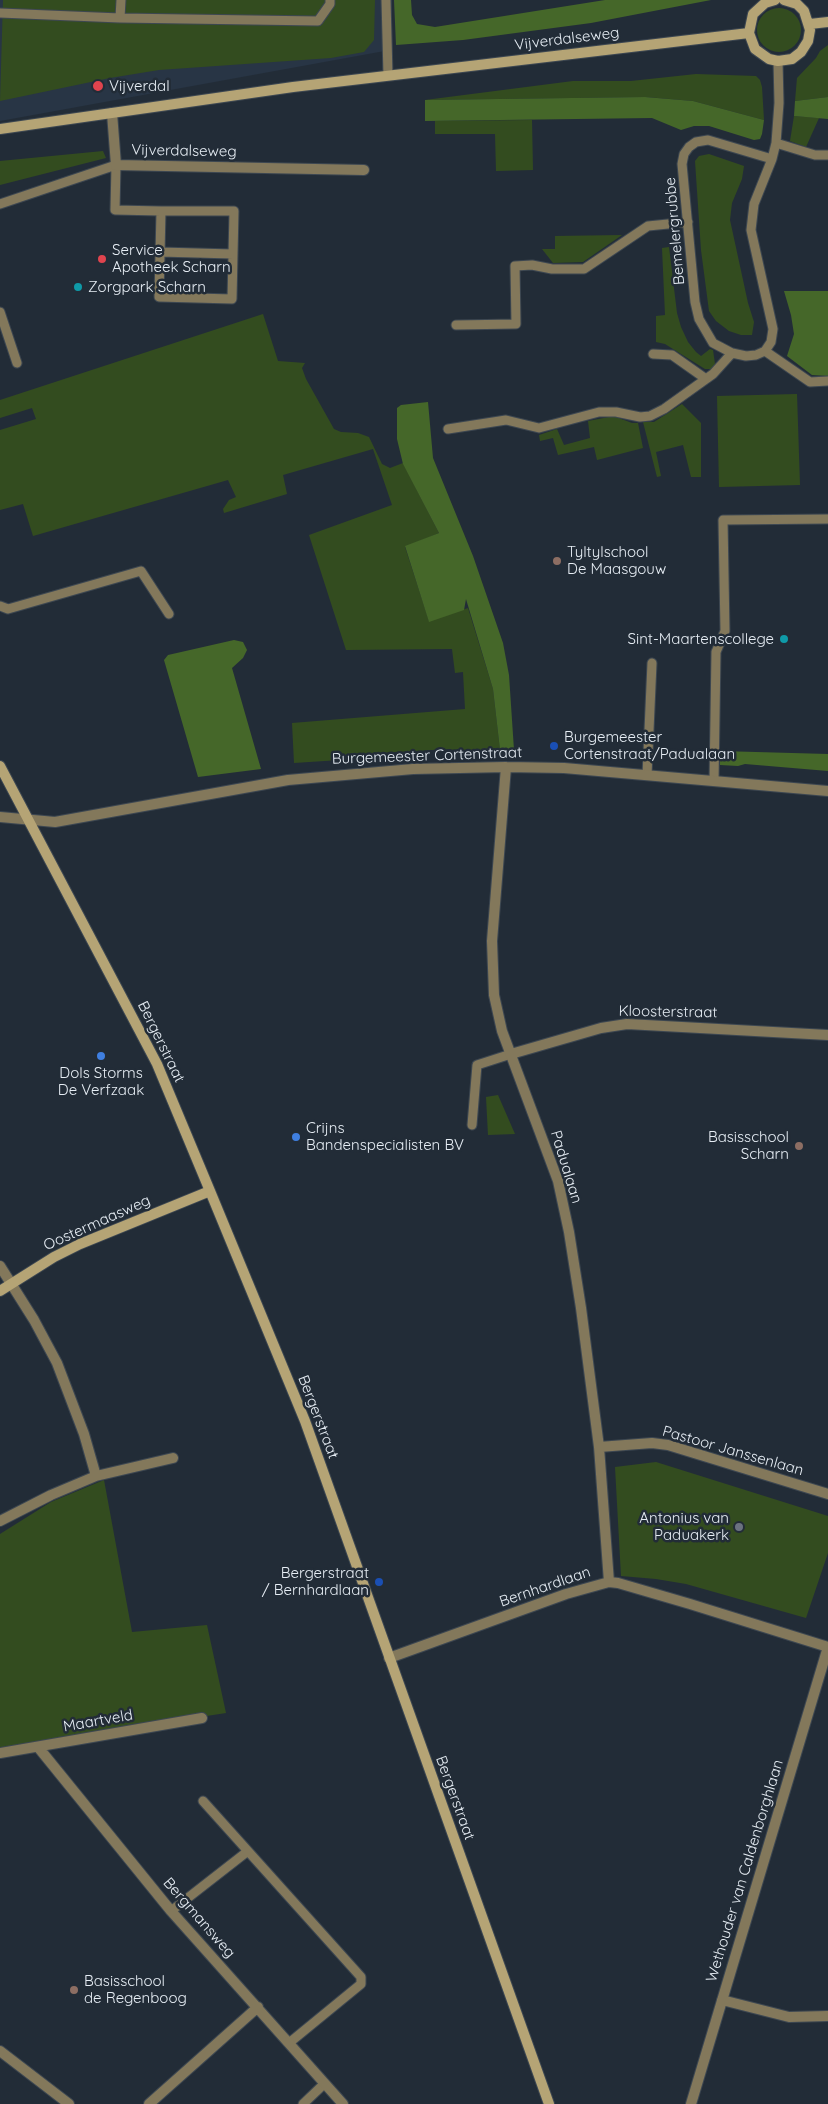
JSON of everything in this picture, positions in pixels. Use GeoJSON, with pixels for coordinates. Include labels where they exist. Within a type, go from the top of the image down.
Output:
{"type":"FeatureCollection","features":[{"type":"Feature","properties":{"kind":"street"},"geometry":{"type":"LineString","coordinates":[[774,0],[765,3],[757,9],[751,20],[749,33],[756,49],[769,59],[778,61],[792,59],[806,47],[810,34],[810,24],[801,8],[784,0]]}},
{"type":"Feature","properties":{"kind":"street"},"geometry":{"type":"LineString","coordinates":[[810,24],[828,22]]}},
{"type":"Feature","properties":{"kind":"street","name":"Vijverdalseweg"},"geometry":{"type":"LineString","coordinates":[[0,129],[388,75],[749,33]]}},
{"type":"Feature","properties":{"kind":"street","name":"Vijverdalseweg"},"geometry":{"type":"LineString","coordinates":[[112,113],[116,165],[364,170]]}},
{"type":"Feature","properties":{"kind":"street","name":"Bergerstraat"},"geometry":{"type":"LineString","coordinates":[[0,766],[157,1064],[210,1191],[304,1421],[549,2104]]}},
{"type":"Feature","properties":{"kind":"street","name":"Burgemeester Cortenstraat"},"geometry":{"type":"LineString","coordinates":[[0,817],[55,822],[99,812],[288,780],[413,769],[506,767],[608,771],[828,791]]}},
{"type":"Feature","properties":{"kind":"street","name":"Padualaan"},"geometry":{"type":"LineString","coordinates":[[506,767],[492,957],[497,1013],[558,1181],[569,1232],[599,1447],[608,1582]]}},
{"type":"Feature","properties":{"kind":"street","name":"Kloosterstraat"},"geometry":{"type":"LineString","coordinates":[[511,1054],[601,1028],[627,1024],[828,1034]]}},
{"type":"Feature","properties":{"kind":"street","name":"Oostermaasweg"},"geometry":{"type":"LineString","coordinates":[[0,1291],[12,1282],[80,1244],[210,1191]]}},
{"type":"Feature","properties":{"kind":"street"},"geometry":{"type":"LineString","coordinates":[[0,1266],[12,1282],[57,1363],[84,1434],[96,1476]]}},
{"type":"Feature","properties":{"kind":"street","name":"Pastoor Janssenlaan"},"geometry":{"type":"LineString","coordinates":[[599,1447],[652,1443],[668,1445],[828,1494]]}},
{"type":"Feature","properties":{"kind":"street"},"geometry":{"type":"LineString","coordinates":[[0,1521],[51,1495],[96,1476],[174,1458]]}},
{"type":"Feature","properties":{"kind":"street","name":"Bernhardlaan"},"geometry":{"type":"LineString","coordinates":[[389,1658],[566,1594],[608,1582],[618,1583],[690,1604],[828,1647]]}},
{"type":"Feature","properties":{"kind":"street","name":"Wethouder van Caldenborghlaan"},"geometry":{"type":"LineString","coordinates":[[691,2104],[826,1659],[828,1647]]}},
{"type":"Feature","properties":{"kind":"street","name":"Maartveld"},"geometry":{"type":"LineString","coordinates":[[0,1753],[202,1718]]}},
{"type":"Feature","properties":{"kind":"street","name":"Bergmansweg"},"geometry":{"type":"LineString","coordinates":[[38,1747],[171,1911],[342,2104]]}},
{"type":"Feature","properties":{"kind":"street"},"geometry":{"type":"LineString","coordinates":[[722,2000],[789,2017],[828,2016]]}},
{"type":"Feature","properties":{"kind":"street"},"geometry":{"type":"LineString","coordinates":[[149,2104],[258,2007]]}},
{"type":"Feature","properties":{"kind":"street"},"geometry":{"type":"LineString","coordinates":[[0,2051],[69,2104]]}},
{"type":"Feature","properties":{"kind":"lane"},"geometry":{"type":"LineString","coordinates":[[120,18],[121,0]]}},
{"type":"Feature","properties":{"kind":"lane"},"geometry":{"type":"LineString","coordinates":[[0,12],[120,18],[318,21],[330,4],[330,0]]}},
{"type":"Feature","properties":{"kind":"lane"},"geometry":{"type":"LineString","coordinates":[[386,0],[388,75]]}},
{"type":"Feature","properties":{"kind":"lane"},"geometry":{"type":"LineString","coordinates":[[448,429],[506,420],[539,428],[599,412],[650,416],[664,410],[713,374],[732,354],[756,356],[765,351],[771,342],[773,329],[751,230],[754,204],[772,159],[776,143],[779,102],[778,61]]}},
{"type":"Feature","properties":{"kind":"lane","name":"Bemelergrubbe"},"geometry":{"type":"LineString","coordinates":[[732,354],[714,342],[699,319],[695,302],[682,164],[684,154],[696,142],[708,140],[772,159]]}},
{"type":"Feature","properties":{"kind":"lane"},"geometry":{"type":"LineString","coordinates":[[776,143],[815,155],[828,155]]}},
{"type":"Feature","properties":{"kind":"lane"},"geometry":{"type":"LineString","coordinates":[[0,204],[116,165],[116,210],[234,212],[232,299],[159,297],[161,211]]}},
{"type":"Feature","properties":{"kind":"lane"},"geometry":{"type":"LineString","coordinates":[[456,326],[516,324],[514,266],[532,265],[552,269],[584,269],[648,226],[688,222]]}},
{"type":"Feature","properties":{"kind":"lane"},"geometry":{"type":"LineString","coordinates":[[160,252],[234,254]]}},
{"type":"Feature","properties":{"kind":"lane"},"geometry":{"type":"LineString","coordinates":[[0,312],[17,363]]}},
{"type":"Feature","properties":{"kind":"lane"},"geometry":{"type":"LineString","coordinates":[[765,351],[810,382],[828,381]]}},
{"type":"Feature","properties":{"kind":"lane"},"geometry":{"type":"LineString","coordinates":[[653,354],[672,355],[706,379]]}},
{"type":"Feature","properties":{"kind":"lane"},"geometry":{"type":"LineString","coordinates":[[714,781],[716,652],[725,631],[723,520],[828,518]]}},
{"type":"Feature","properties":{"kind":"lane"},"geometry":{"type":"LineString","coordinates":[[0,606],[8,609],[141,571],[169,614]]}},
{"type":"Feature","properties":{"kind":"lane"},"geometry":{"type":"LineString","coordinates":[[647,775],[652,663]]}},
{"type":"Feature","properties":{"kind":"lane"},"geometry":{"type":"LineString","coordinates":[[472,1125],[477,1066],[511,1054]]}},
{"type":"Feature","properties":{"kind":"lane"},"geometry":{"type":"LineString","coordinates":[[203,1801],[361,1977],[361,1984],[289,2043]]}},
{"type":"Feature","properties":{"kind":"lane"},"geometry":{"type":"LineString","coordinates":[[171,1911],[248,1851]]}},
{"type":"Feature","properties":{"kind":"lane"},"geometry":{"type":"LineString","coordinates":[[303,2104],[324,2084]]}},
{"type":"Feature","properties":{"kind":"shaded area","name":"Vijverdal"},"geometry":{"type":"Polygon","coordinates":[[[0,0],[392,0],[390,50],[0,121],[0,0]]]}},
{"type":"Feature","properties":{"kind":"green space","name":"Vijverdal"},"geometry":{"type":"Polygon","coordinates":[[[3,0],[375,0],[374,40],[364,52],[331,58],[159,70],[110,78],[0,101],[3,0]]]}},
{"type":"Feature","properties":{"kind":"green space"},"geometry":{"type":"Polygon","coordinates":[[[394,0],[411,0],[412,15],[417,24],[435,27],[605,0],[711,0],[591,23],[463,40],[396,45],[394,0]]]}},
{"type":"Feature","properties":{"kind":"green space"},"geometry":{"type":"Polygon","coordinates":[[[779,8],[791,12],[797,18],[801,30],[797,42],[791,48],[779,52],[767,48],[761,42],[757,30],[761,18],[767,12],[779,8]]]}},
{"type":"Feature","properties":{"kind":"green space"},"geometry":{"type":"Polygon","coordinates":[[[828,45],[828,97],[795,101],[797,78],[820,51],[828,45]]]}},
{"type":"Feature","properties":{"kind":"green space"},"geometry":{"type":"Polygon","coordinates":[[[696,74],[756,76],[760,80],[762,87],[764,120],[693,101],[646,97],[425,100],[573,81],[631,81],[696,74]]]}},
{"type":"Feature","properties":{"kind":"green space"},"geometry":{"type":"Polygon","coordinates":[[[645,97],[693,101],[764,120],[762,134],[760,139],[754,140],[709,126],[694,126],[681,130],[652,118],[425,121],[425,100],[645,97]]]}},
{"type":"Feature","properties":{"kind":"green space"},"geometry":{"type":"Polygon","coordinates":[[[828,97],[828,119],[794,116],[795,101],[828,97]]]}},
{"type":"Feature","properties":{"kind":"green space"},"geometry":{"type":"Polygon","coordinates":[[[794,116],[819,118],[806,147],[790,141],[794,116]]]}},
{"type":"Feature","properties":{"kind":"green space"},"geometry":{"type":"Polygon","coordinates":[[[532,120],[533,170],[496,171],[495,134],[435,134],[435,121],[532,120]]]}},
{"type":"Feature","properties":{"kind":"green space"},"geometry":{"type":"Polygon","coordinates":[[[103,151],[106,158],[0,185],[0,161],[103,151]]]}},
{"type":"Feature","properties":{"kind":"green space"},"geometry":{"type":"Polygon","coordinates":[[[709,154],[744,166],[742,179],[732,203],[730,220],[754,322],[752,335],[741,335],[729,331],[716,321],[709,311],[701,250],[695,161],[699,156],[709,154]]]}},
{"type":"Feature","properties":{"kind":"green space"},"geometry":{"type":"Polygon","coordinates":[[[622,235],[583,262],[553,263],[542,249],[555,249],[555,236],[622,235]]]}},
{"type":"Feature","properties":{"kind":"green space"},"geometry":{"type":"Polygon","coordinates":[[[669,247],[677,313],[681,327],[688,342],[701,356],[710,349],[713,350],[715,364],[713,369],[705,369],[665,344],[656,342],[656,316],[665,315],[662,248],[669,247]]]}},
{"type":"Feature","properties":{"kind":"green space"},"geometry":{"type":"Polygon","coordinates":[[[784,291],[828,291],[828,376],[812,375],[787,356],[794,334],[784,291]]]}},
{"type":"Feature","properties":{"kind":"green space"},"geometry":{"type":"Polygon","coordinates":[[[263,314],[278,361],[305,363],[302,368],[306,379],[334,429],[369,437],[382,464],[390,468],[403,463],[439,533],[405,547],[429,621],[468,608],[493,689],[500,750],[462,752],[450,749],[361,754],[355,759],[294,763],[292,723],[465,709],[463,672],[455,673],[452,649],[346,650],[309,535],[392,505],[373,449],[283,475],[287,494],[224,513],[223,509],[229,500],[236,497],[228,480],[33,536],[23,504],[0,510],[0,430],[36,419],[32,408],[0,418],[0,400],[263,314]]]}},
{"type":"Feature","properties":{"kind":"green space"},"geometry":{"type":"Polygon","coordinates":[[[797,394],[800,485],[719,487],[717,396],[797,394]]]}},
{"type":"Feature","properties":{"kind":"green space"},"geometry":{"type":"Polygon","coordinates":[[[428,402],[433,458],[473,556],[503,643],[509,675],[514,750],[500,750],[493,689],[466,599],[464,610],[429,622],[405,546],[439,533],[403,464],[397,439],[397,408],[401,405],[428,402]]]}},
{"type":"Feature","properties":{"kind":"green space"},"geometry":{"type":"Polygon","coordinates":[[[682,404],[701,423],[701,477],[691,477],[683,445],[656,452],[661,476],[657,477],[643,422],[654,422],[682,404]]]}},
{"type":"Feature","properties":{"kind":"green space"},"geometry":{"type":"Polygon","coordinates":[[[609,417],[638,423],[643,448],[597,460],[594,447],[558,455],[553,438],[540,441],[539,435],[557,429],[564,445],[590,438],[588,421],[609,417]]]}},
{"type":"Feature","properties":{"kind":"green space"},"geometry":{"type":"Polygon","coordinates":[[[234,640],[243,642],[247,650],[243,658],[232,668],[261,769],[198,777],[164,660],[168,655],[234,640]]]}},
{"type":"Feature","properties":{"kind":"green space"},"geometry":{"type":"Polygon","coordinates":[[[720,751],[828,754],[828,771],[745,764],[738,766],[720,765],[720,751]]]}},
{"type":"Feature","properties":{"kind":"green space"},"geometry":{"type":"Polygon","coordinates":[[[498,1095],[515,1134],[488,1135],[486,1097],[498,1095]]]}},
{"type":"Feature","properties":{"kind":"green space"},"geometry":{"type":"Polygon","coordinates":[[[656,1462],[828,1516],[828,1553],[806,1618],[686,1584],[621,1576],[615,1467],[656,1462]]]}},
{"type":"Feature","properties":{"kind":"green space"},"geometry":{"type":"Polygon","coordinates":[[[104,1480],[132,1632],[207,1625],[226,1713],[0,1748],[0,1534],[51,1502],[104,1480]]]}},
{"type":"Feature","properties":{"kind":"place","name":"Vijverdal"},"geometry":{"type":"Point","coordinates":[98,86]}},
{"type":"Feature","properties":{"kind":"place","name":"Service Apotheek Scharn"},"geometry":{"type":"Point","coordinates":[102,259]}},
{"type":"Feature","properties":{"kind":"place","name":"Zorgpark Scharn"},"geometry":{"type":"Point","coordinates":[78,287]}},
{"type":"Feature","properties":{"kind":"place","name":"Tyltylschool De Maasgouw"},"geometry":{"type":"Point","coordinates":[557,561]}},
{"type":"Feature","properties":{"kind":"place","name":"Sint-Maartenscollege"},"geometry":{"type":"Point","coordinates":[784,639]}},
{"type":"Feature","properties":{"kind":"place","name":"Burgemeester Cortenstraat/Padualaan"},"geometry":{"type":"Point","coordinates":[554,746]}},
{"type":"Feature","properties":{"kind":"place","name":"Dols Storms De Verfzaak"},"geometry":{"type":"Point","coordinates":[101,1056]}},
{"type":"Feature","properties":{"kind":"place","name":"Crijns Bandenspecialisten BV"},"geometry":{"type":"Point","coordinates":[296,1137]}},
{"type":"Feature","properties":{"kind":"place","name":"Basisschool Scharn"},"geometry":{"type":"Point","coordinates":[799,1146]}},
{"type":"Feature","properties":{"kind":"place","name":"Antonius van Paduakerk"},"geometry":{"type":"Point","coordinates":[739,1527]}},
{"type":"Feature","properties":{"kind":"place","name":"Bergerstraat / Bernhardlaan"},"geometry":{"type":"Point","coordinates":[379,1582]}},
{"type":"Feature","properties":{"kind":"place","name":"Basisschool de Regenboog"},"geometry":{"type":"Point","coordinates":[74,1990]}}]}
